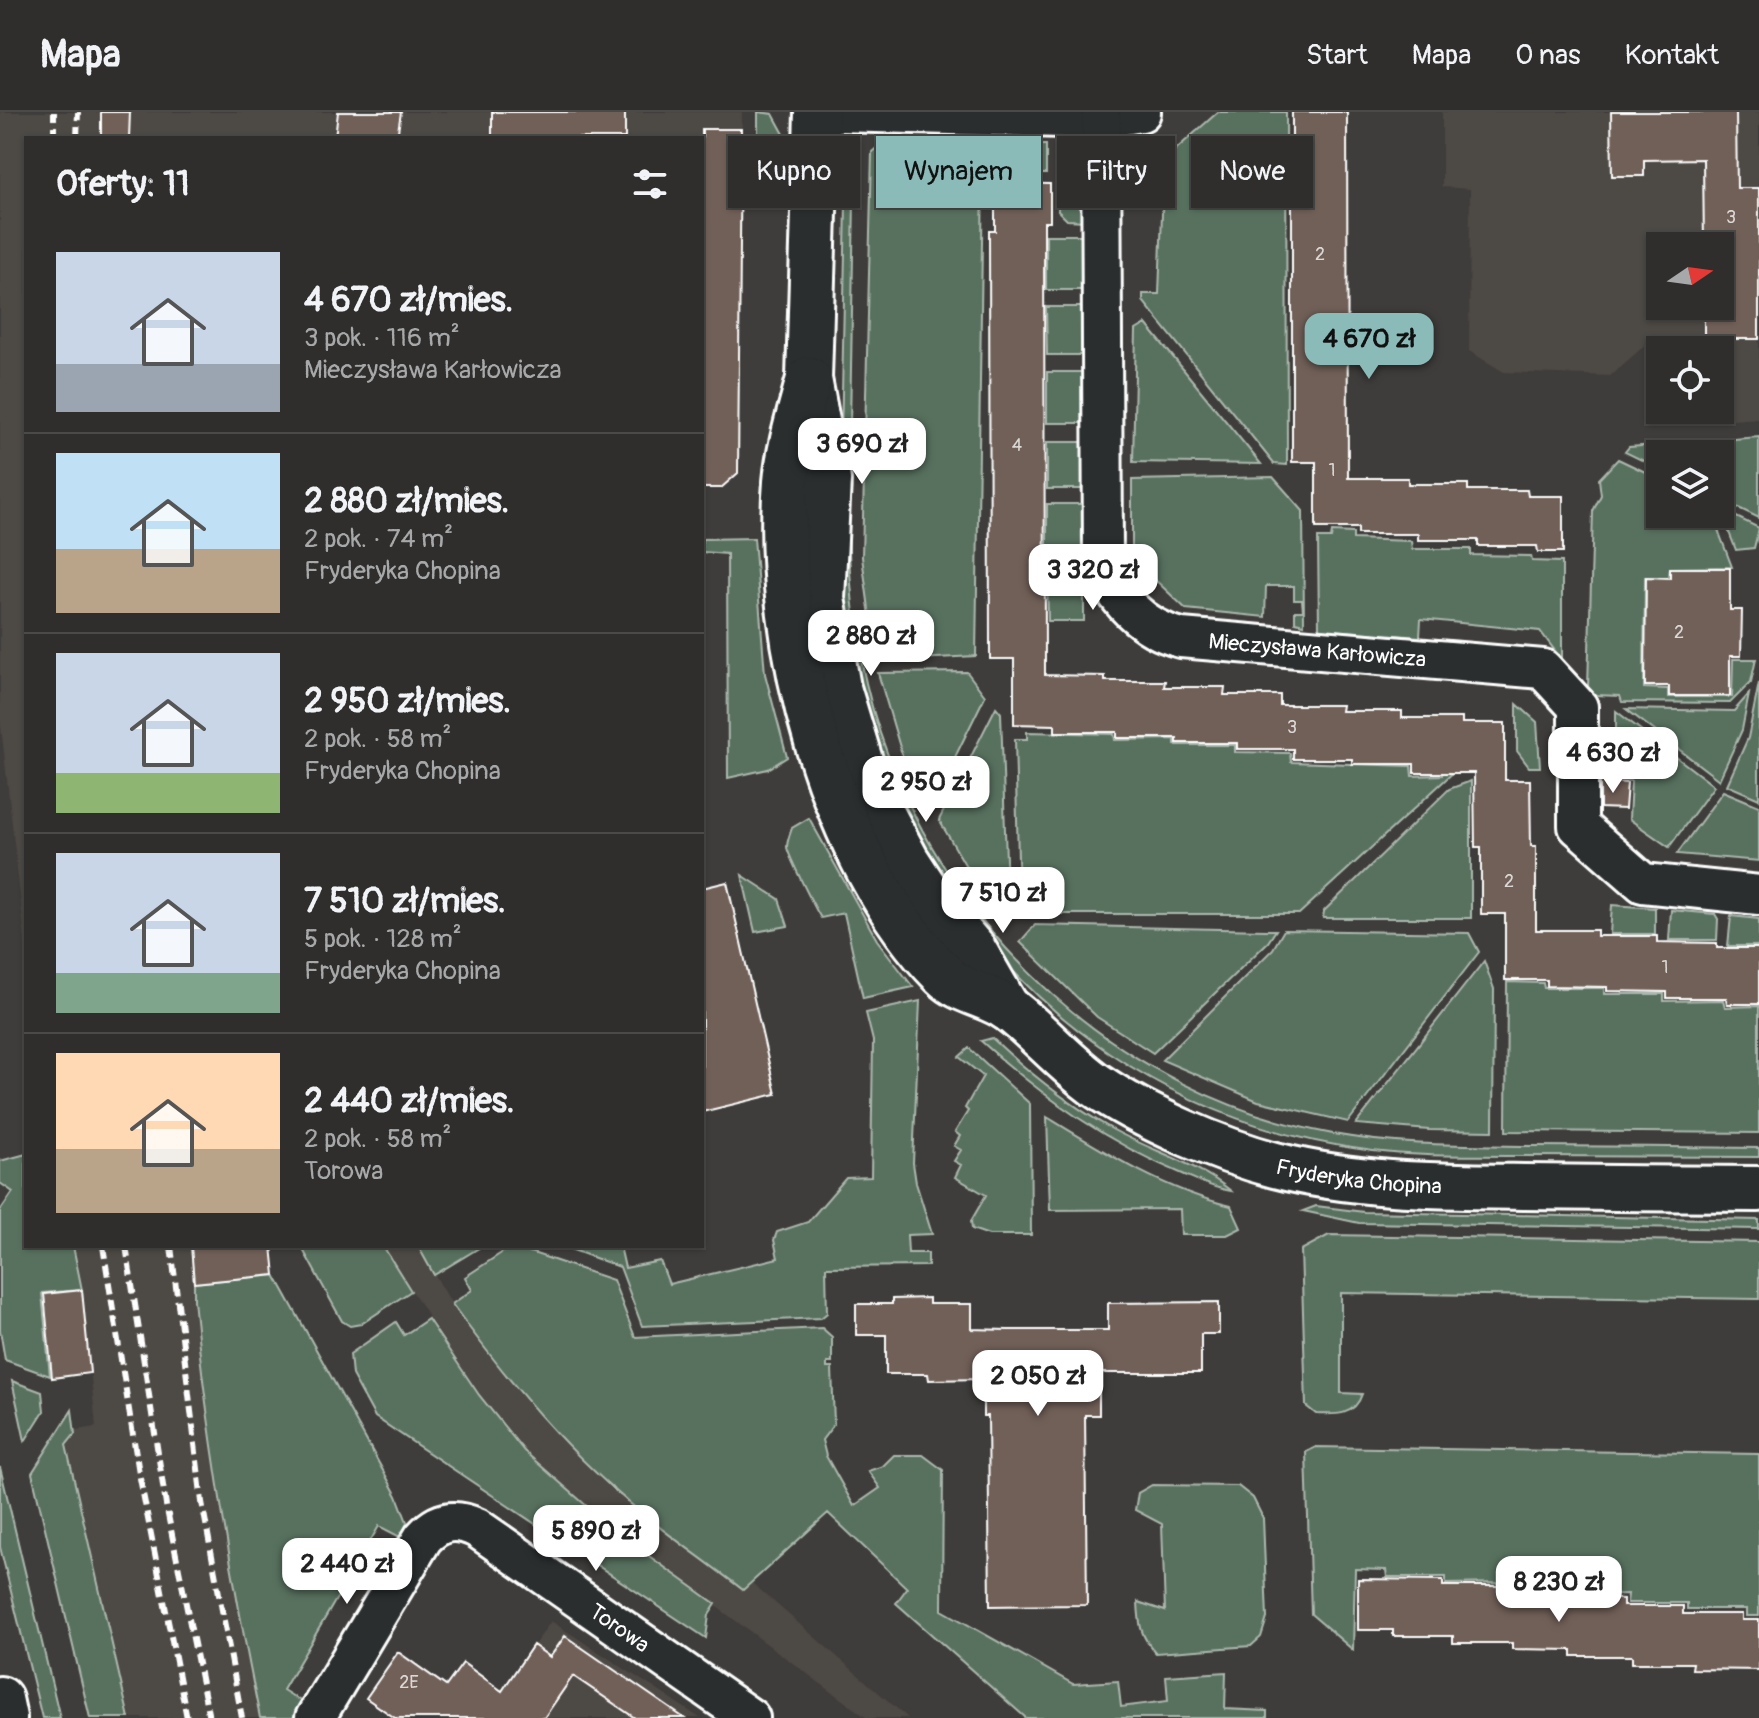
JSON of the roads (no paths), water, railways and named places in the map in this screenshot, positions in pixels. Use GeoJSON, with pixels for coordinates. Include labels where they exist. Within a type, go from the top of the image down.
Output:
{"type":"FeatureCollection","features":[{"type":"Feature","properties":{"kind":"street","name":"Fryderyka Chopina"},"geometry":{"type":"LineString","coordinates":[[817,112],[809,379],[787,476],[787,600],[798,667],[831,782],[871,875],[920,946],[946,977],[1007,1008],[1096,1085],[1157,1118],[1274,1165],[1329,1176],[1445,1186],[1759,1189]]}},
{"type":"Feature","properties":{"kind":"street"},"geometry":{"type":"LineString","coordinates":[[837,112],[1101,119],[1141,112]]}},
{"type":"Feature","properties":{"kind":"street","name":"Mieczysława Karłowicza"},"geometry":{"type":"LineString","coordinates":[[1101,119],[1103,561],[1106,576],[1128,609],[1164,634],[1181,638],[1543,669],[1578,707],[1578,826],[1643,883],[1759,895]]}},
{"type":"Feature","properties":{"kind":"street","name":"Torowa"},"geometry":{"type":"LineString","coordinates":[[315,1718],[423,1538],[438,1525],[450,1521],[464,1522],[477,1528],[750,1718]]}},
{"type":"Feature","properties":{"kind":"street"},"geometry":{"type":"LineString","coordinates":[[0,1699],[4,1718]]}},
{"type":"Feature","properties":{"kind":"railway"},"geometry":{"type":"LineString","coordinates":[[54,112],[54,136]]}},
{"type":"Feature","properties":{"kind":"railway"},"geometry":{"type":"LineString","coordinates":[[77,136],[78,112]]}},
{"type":"Feature","properties":{"kind":"railway"},"geometry":{"type":"LineString","coordinates":[[103,1248],[139,1473],[187,1718]]}},
{"type":"Feature","properties":{"kind":"railway"},"geometry":{"type":"LineString","coordinates":[[126,1248],[166,1505],[209,1718]]}},
{"type":"Feature","properties":{"kind":"railway"},"geometry":{"type":"LineString","coordinates":[[171,1248],[202,1502],[242,1718]]}}]}
